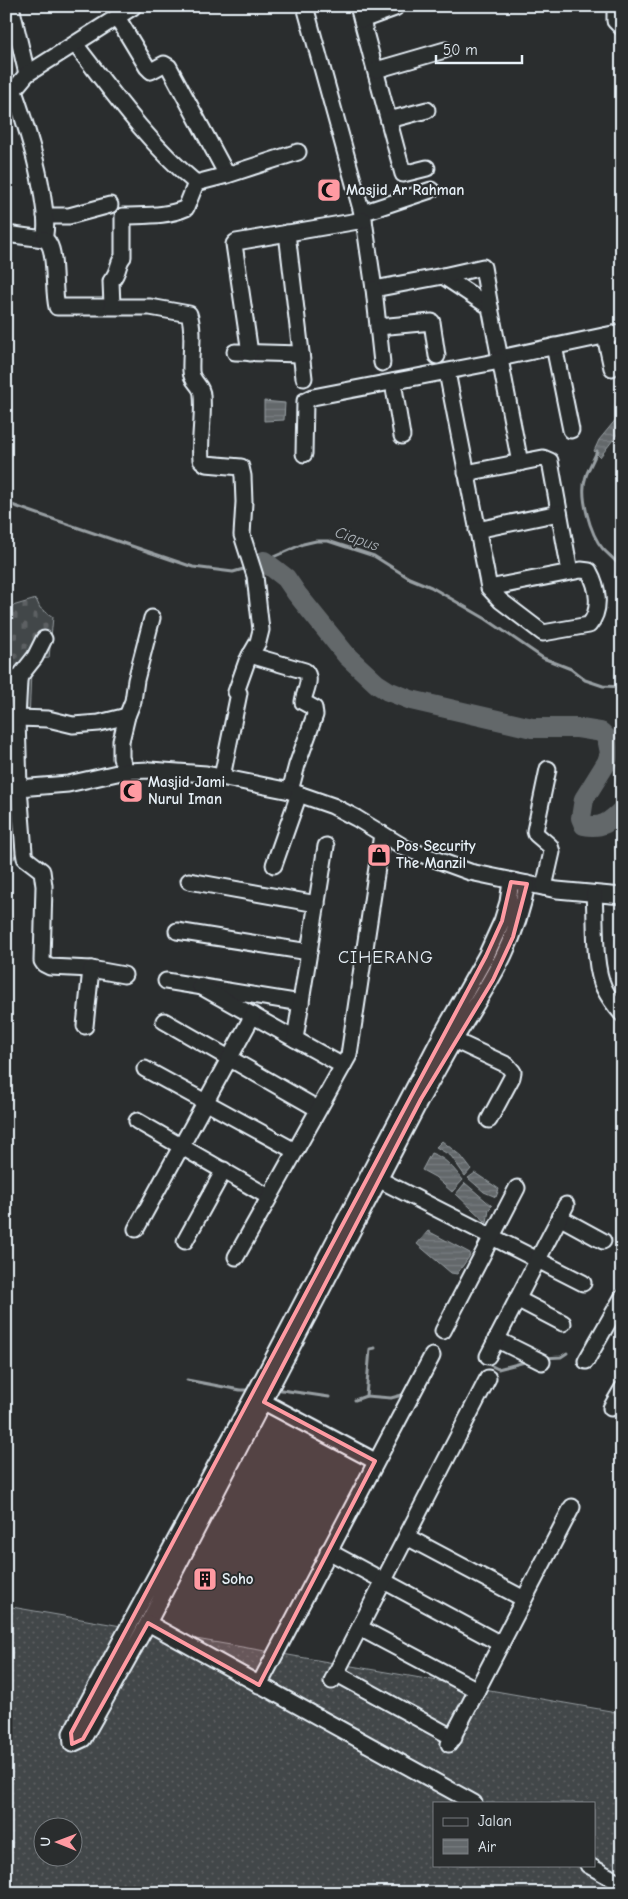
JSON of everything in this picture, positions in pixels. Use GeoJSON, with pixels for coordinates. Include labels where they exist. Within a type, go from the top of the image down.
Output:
{"type":"FeatureCollection","features":[{"type":"Feature","properties":{"kind":"street"},"geometry":{"type":"LineString","coordinates":[[11,6],[27,74]]}},
{"type":"Feature","properties":{"kind":"street"},"geometry":{"type":"LineString","coordinates":[[305,6],[363,217],[374,289],[382,363]]}},
{"type":"Feature","properties":{"kind":"street"},"geometry":{"type":"LineString","coordinates":[[615,6],[620,25]]}},
{"type":"Feature","properties":{"kind":"street"},"geometry":{"type":"LineString","coordinates":[[44,239],[45,216],[38,165],[26,124],[10,94],[27,74],[132,7]]}},
{"type":"Feature","properties":{"kind":"street"},"geometry":{"type":"LineString","coordinates":[[395,8],[360,13],[403,174],[427,168]]}},
{"type":"Feature","properties":{"kind":"street"},"geometry":{"type":"LineString","coordinates":[[117,17],[151,71],[164,64],[169,67],[227,175]]}},
{"type":"Feature","properties":{"kind":"street"},"geometry":{"type":"LineString","coordinates":[[75,44],[141,127],[174,163],[196,183]]}},
{"type":"Feature","properties":{"kind":"street"},"geometry":{"type":"LineString","coordinates":[[376,70],[445,50]]}},
{"type":"Feature","properties":{"kind":"street"},"geometry":{"type":"LineString","coordinates":[[389,120],[427,110]]}},
{"type":"Feature","properties":{"kind":"street"},"geometry":{"type":"LineString","coordinates":[[196,183],[298,152]]}},
{"type":"Feature","properties":{"kind":"street"},"geometry":{"type":"LineString","coordinates":[[112,306],[112,280],[118,273],[120,260],[123,257],[123,216],[176,213],[186,208],[196,183]]}},
{"type":"Feature","properties":{"kind":"street"},"geometry":{"type":"LineString","coordinates":[[301,354],[242,352],[234,244],[236,242],[363,217],[431,190]]}},
{"type":"Feature","properties":{"kind":"street"},"geometry":{"type":"LineString","coordinates":[[45,216],[69,216],[110,205]]}},
{"type":"Feature","properties":{"kind":"street"},"geometry":{"type":"LineString","coordinates":[[287,233],[304,378]]}},
{"type":"Feature","properties":{"kind":"street"},"geometry":{"type":"LineString","coordinates":[[6,234],[44,239],[50,245],[54,294],[57,307],[150,307],[189,314],[192,326],[191,375],[202,393],[201,460],[206,464],[241,467],[244,476],[242,536],[255,576],[261,635],[250,655],[236,692],[239,693],[222,777]]}},
{"type":"Feature","properties":{"kind":"street"},"geometry":{"type":"LineString","coordinates":[[374,289],[483,267],[520,463]]}},
{"type":"Feature","properties":{"kind":"street"},"geometry":{"type":"LineString","coordinates":[[443,276],[490,307]]}},
{"type":"Feature","properties":{"kind":"street"},"geometry":{"type":"LineString","coordinates":[[378,327],[432,322],[437,356]]}},
{"type":"Feature","properties":{"kind":"street"},"geometry":{"type":"LineString","coordinates":[[304,454],[305,401],[313,397],[447,372],[554,346],[622,332]]}},
{"type":"Feature","properties":{"kind":"street"},"geometry":{"type":"LineString","coordinates":[[606,336],[612,368]]}},
{"type":"Feature","properties":{"kind":"street"},"geometry":{"type":"LineString","coordinates":[[554,346],[571,430]]}},
{"type":"Feature","properties":{"kind":"street"},"geometry":{"type":"LineString","coordinates":[[447,372],[489,588],[501,601],[543,633],[589,625],[594,620],[598,601],[594,580],[589,571],[570,572],[489,588]]}},
{"type":"Feature","properties":{"kind":"street"},"geometry":{"type":"LineString","coordinates":[[392,382],[402,436]]}},
{"type":"Feature","properties":{"kind":"street"},"geometry":{"type":"LineString","coordinates":[[466,473],[543,458],[550,461],[570,572]]}},
{"type":"Feature","properties":{"kind":"street"},"geometry":{"type":"LineString","coordinates":[[478,530],[559,513]]}},
{"type":"Feature","properties":{"kind":"street"},"geometry":{"type":"LineString","coordinates":[[126,771],[121,758],[121,741],[133,701],[136,680],[152,618]]}},
{"type":"Feature","properties":{"kind":"street"},"geometry":{"type":"LineString","coordinates":[[44,639],[35,657],[20,676],[12,788],[25,858],[42,871],[44,886],[42,961],[50,967],[91,969],[124,975]]}},
{"type":"Feature","properties":{"kind":"street"},"geometry":{"type":"LineString","coordinates":[[250,655],[306,670],[309,674],[309,680],[303,702],[314,708],[316,715],[297,765],[294,793],[274,865]]}},
{"type":"Feature","properties":{"kind":"street"},"geometry":{"type":"LineString","coordinates":[[17,718],[48,719],[73,725],[99,723],[127,716]]}},
{"type":"Feature","properties":{"kind":"street"},"geometry":{"type":"LineString","coordinates":[[12,788],[68,784],[126,771],[168,770],[222,777],[294,793],[333,806],[407,849],[470,872],[510,882],[569,892],[622,896]]}},
{"type":"Feature","properties":{"kind":"street"},"geometry":{"type":"LineString","coordinates":[[544,887],[552,852],[550,846],[538,837],[535,831],[548,770]]}},
{"type":"Feature","properties":{"kind":"street"},"geometry":{"type":"LineString","coordinates":[[236,1258],[348,1055],[382,834]]}},
{"type":"Feature","properties":{"kind":"street"},"geometry":{"type":"LineString","coordinates":[[295,1039],[326,846]]}},
{"type":"Feature","properties":{"kind":"street"},"geometry":{"type":"LineString","coordinates":[[189,881],[317,904]]}},
{"type":"Feature","properties":{"kind":"street"},"geometry":{"type":"LineString","coordinates":[[510,882],[506,910],[486,956],[448,1038],[416,1108],[380,1180],[148,1623],[83,1739],[72,1744],[71,1733],[448,1038],[492,980],[513,937],[527,884]]}},
{"type":"Feature","properties":{"kind":"street"},"geometry":{"type":"LineString","coordinates":[[594,894],[601,978],[608,995],[622,1014]]}},
{"type":"Feature","properties":{"kind":"street"},"geometry":{"type":"LineString","coordinates":[[506,910],[520,916]]}},
{"type":"Feature","properties":{"kind":"street"},"geometry":{"type":"LineString","coordinates":[[177,931],[310,952]]}},
{"type":"Feature","properties":{"kind":"street"},"geometry":{"type":"LineString","coordinates":[[85,1026],[91,969]]}},
{"type":"Feature","properties":{"kind":"street"},"geometry":{"type":"LineString","coordinates":[[166,981],[301,1003]]}},
{"type":"Feature","properties":{"kind":"street"},"geometry":{"type":"LineString","coordinates":[[200,986],[343,1066]]}},
{"type":"Feature","properties":{"kind":"street"},"geometry":{"type":"LineString","coordinates":[[136,1229],[253,1015]]}},
{"type":"Feature","properties":{"kind":"street"},"geometry":{"type":"LineString","coordinates":[[164,1020],[318,1110]]}},
{"type":"Feature","properties":{"kind":"street"},"geometry":{"type":"LineString","coordinates":[[448,1038],[508,1065],[513,1072],[490,1120]]}},
{"type":"Feature","properties":{"kind":"street"},"geometry":{"type":"LineString","coordinates":[[146,1068],[295,1150]]}},
{"type":"Feature","properties":{"kind":"street"},"geometry":{"type":"LineString","coordinates":[[137,1121],[269,1197]]}},
{"type":"Feature","properties":{"kind":"street"},"geometry":{"type":"LineString","coordinates":[[185,1241],[224,1170]]}},
{"type":"Feature","properties":{"kind":"street"},"geometry":{"type":"LineString","coordinates":[[380,1180],[583,1283]]}},
{"type":"Feature","properties":{"kind":"street"},"geometry":{"type":"LineString","coordinates":[[443,1331],[517,1188]]}},
{"type":"Feature","properties":{"kind":"street"},"geometry":{"type":"LineString","coordinates":[[488,1356],[563,1211],[603,1241]]}},
{"type":"Feature","properties":{"kind":"street"},"geometry":{"type":"LineString","coordinates":[[586,1362],[616,1322],[622,1298]]}},
{"type":"Feature","properties":{"kind":"street"},"geometry":{"type":"LineString","coordinates":[[517,1299],[563,1323]]}},
{"type":"Feature","properties":{"kind":"street"},"geometry":{"type":"LineString","coordinates":[[496,1340],[542,1362]]}},
{"type":"Feature","properties":{"kind":"street"},"geometry":{"type":"LineString","coordinates":[[259,1685],[375,1461],[432,1356]]}},
{"type":"Feature","properties":{"kind":"street"},"geometry":{"type":"LineString","coordinates":[[488,1378],[335,1678],[452,1741],[572,1507]]}},
{"type":"Feature","properties":{"kind":"street"},"geometry":{"type":"LineString","coordinates":[[611,1408],[622,1389]]}},
{"type":"Feature","properties":{"kind":"street"},"geometry":{"type":"LineString","coordinates":[[264,1402],[375,1461]]}},
{"type":"Feature","properties":{"kind":"street"},"geometry":{"type":"LineString","coordinates":[[407,1537],[524,1599]]}},
{"type":"Feature","properties":{"kind":"street"},"geometry":{"type":"LineString","coordinates":[[328,1551],[501,1644]]}},
{"type":"Feature","properties":{"kind":"street"},"geometry":{"type":"LineString","coordinates":[[148,1623],[472,1802]]}},
{"type":"Feature","properties":{"kind":"street"},"geometry":{"type":"LineString","coordinates":[[360,1628],[477,1690]]}},
{"type":"Feature","properties":{"kind":"street"},"geometry":{"type":"LineString","coordinates":[[590,1866],[622,1884]]}},
{"type":"Feature","properties":{"kind":"highlighted area"},"geometry":{"type":"Polygon","coordinates":[[[511,882],[527,884],[513,937],[493,980],[421,1099],[264,1402],[375,1461],[259,1685],[148,1623],[83,1739],[72,1744],[71,1733],[486,956],[502,921],[511,882]]]}},
{"type":"Feature","properties":{"kind":"green space"},"geometry":{"type":"Polygon","coordinates":[[[36,599],[40,608],[53,617],[49,658],[39,659],[31,670],[29,722],[22,721],[22,761],[6,761],[6,608],[36,599]]]}},
{"type":"Feature","properties":{"kind":"green space"},"geometry":{"type":"Polygon","coordinates":[[[17,794],[21,852],[6,860],[6,795],[17,794]]]}},
{"type":"Feature","properties":{"kind":"green space"},"geometry":{"type":"Polygon","coordinates":[[[6,1606],[622,1713],[622,1893],[6,1893],[6,1606]]]}},
{"type":"Feature","properties":{"kind":"water"},"geometry":{"type":"Polygon","coordinates":[[[264,401],[285,403],[284,420],[264,421],[264,401]]]}},
{"type":"Feature","properties":{"kind":"water"},"geometry":{"type":"Polygon","coordinates":[[[622,412],[622,428],[600,457],[594,451],[599,440],[622,412]]]}},
{"type":"Feature","properties":{"kind":"water"},"geometry":{"type":"Polygon","coordinates":[[[442,1141],[461,1156],[471,1169],[465,1176],[451,1156],[436,1147],[442,1141]]]}},
{"type":"Feature","properties":{"kind":"water"},"geometry":{"type":"Polygon","coordinates":[[[431,1153],[445,1161],[463,1180],[452,1192],[435,1177],[422,1170],[431,1153]]]}},
{"type":"Feature","properties":{"kind":"water"},"geometry":{"type":"Polygon","coordinates":[[[475,1173],[499,1189],[496,1197],[484,1192],[468,1178],[475,1173]]]}},
{"type":"Feature","properties":{"kind":"water"},"geometry":{"type":"Polygon","coordinates":[[[465,1183],[492,1206],[489,1209],[487,1223],[456,1194],[465,1183]]]}},
{"type":"Feature","properties":{"kind":"water"},"geometry":{"type":"Polygon","coordinates":[[[428,1231],[470,1253],[457,1274],[451,1273],[417,1244],[428,1231]]]}},
{"type":"Feature","properties":{"kind":"waterway","name":"Ciapus"},"geometry":{"type":"LineString","coordinates":[[597,451],[584,484],[587,514],[598,542],[622,568]]}},
{"type":"Feature","properties":{"kind":"waterway","name":"Ciapus"},"geometry":{"type":"LineString","coordinates":[[6,503],[193,567],[233,572],[247,568]]}},
{"type":"Feature","properties":{"kind":"waterway","name":"Ciapus"},"geometry":{"type":"LineString","coordinates":[[255,565],[303,544],[316,541],[328,541],[374,556],[409,578],[431,587],[486,619],[543,658],[571,669],[585,680],[603,686],[622,687]]}},
{"type":"Feature","properties":{"kind":"waterway"},"geometry":{"type":"LineString","coordinates":[[264,561],[286,578],[347,656],[377,684],[388,691],[411,700],[532,728],[576,728],[601,732],[607,738],[610,753],[607,762],[584,799],[581,818],[584,825],[595,826],[605,824],[622,810]]}},
{"type":"Feature","properties":{"kind":"waterway"},"geometry":{"type":"LineString","coordinates":[[6,863],[17,855]]}},
{"type":"Feature","properties":{"kind":"waterway"},"geometry":{"type":"LineString","coordinates":[[375,1348],[370,1349],[366,1396],[391,1398],[402,1395]]}},
{"type":"Feature","properties":{"kind":"waterway"},"geometry":{"type":"LineString","coordinates":[[544,1358],[561,1357],[567,1353]]}},
{"type":"Feature","properties":{"kind":"waterway"},"geometry":{"type":"LineString","coordinates":[[490,1365],[498,1369],[529,1361]]}},
{"type":"Feature","properties":{"kind":"waterway"},"geometry":{"type":"LineString","coordinates":[[187,1380],[248,1390]]}},
{"type":"Feature","properties":{"kind":"waterway"},"geometry":{"type":"LineString","coordinates":[[275,1389],[329,1397]]}},
{"type":"Feature","properties":{"kind":"waterway"},"geometry":{"type":"LineString","coordinates":[[355,1400],[366,1396]]}},
{"type":"Feature","properties":{"kind":"place","name":"Masjid Ar Rahman"},"geometry":{"type":"Point","coordinates":[329,190]}},
{"type":"Feature","properties":{"kind":"place","name":"Masjid Jami Nurul Iman"},"geometry":{"type":"Point","coordinates":[131,791]}},
{"type":"Feature","properties":{"kind":"place","name":"Pos Security The Manzil"},"geometry":{"type":"Point","coordinates":[379,855]}},
{"type":"Feature","properties":{"kind":"place","name":"Soho"},"geometry":{"type":"Point","coordinates":[205,1579]}},
{"type":"Feature","properties":{"kind":"district","name":"CIHERANG"},"geometry":{"type":"Point","coordinates":[386,957]}}]}
